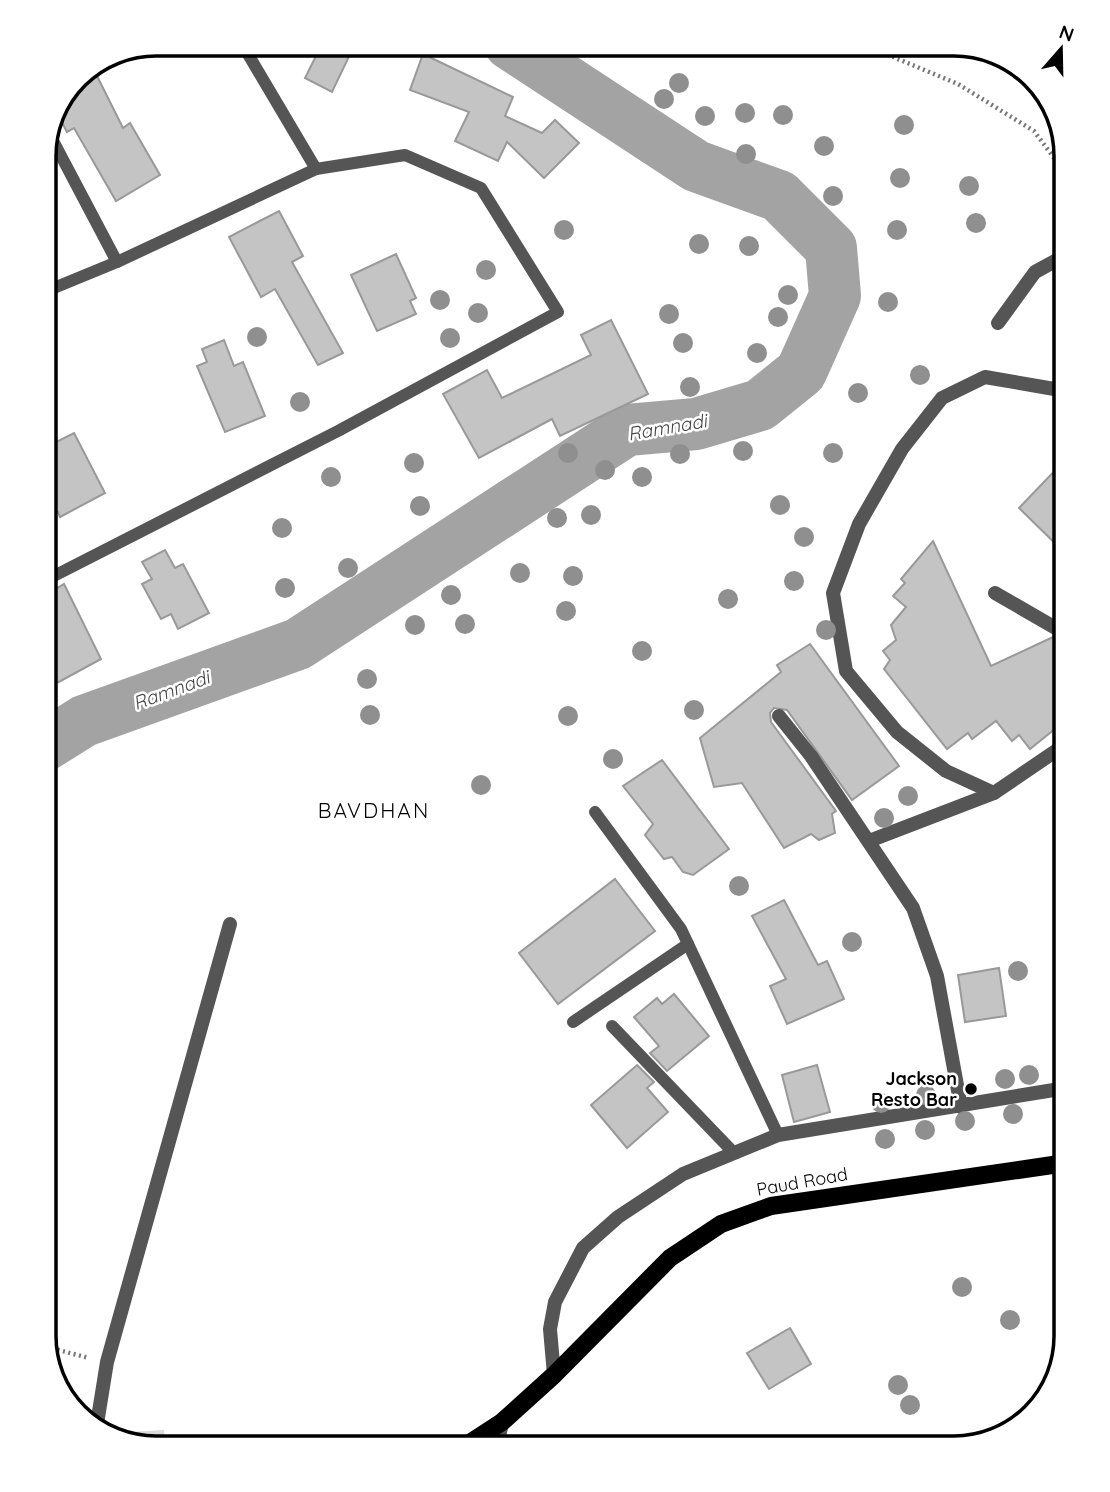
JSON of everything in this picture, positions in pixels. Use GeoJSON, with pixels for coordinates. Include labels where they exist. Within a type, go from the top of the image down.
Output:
{"type":"FeatureCollection","features":[{"type":"Feature","properties":{"kind":"main road","name":"Paud Road"},"geometry":{"type":"LineString","coordinates":[[480,1436],[502,1422],[554,1375],[670,1258],[721,1224],[771,1206],[1004,1175],[1054,1165]]}},
{"type":"Feature","properties":{"kind":"street"},"geometry":{"type":"LineString","coordinates":[[998,323],[1035,272],[1054,262]]}},
{"type":"Feature","properties":{"kind":"street"},"geometry":{"type":"LineString","coordinates":[[994,793],[946,771],[897,732],[845,671],[833,593],[859,524],[902,449],[942,398],[985,377],[1054,389]]}},
{"type":"Feature","properties":{"kind":"street"},"geometry":{"type":"LineString","coordinates":[[995,593],[1054,627]]}},
{"type":"Feature","properties":{"kind":"street"},"geometry":{"type":"LineString","coordinates":[[779,716],[811,756],[913,908],[937,976],[961,1107]]}},
{"type":"Feature","properties":{"kind":"street"},"geometry":{"type":"LineString","coordinates":[[870,841],[994,793],[1054,752]]}},
{"type":"Feature","properties":{"kind":"street"},"geometry":{"type":"LineString","coordinates":[[98,1417],[107,1362],[230,924]]}},
{"type":"Feature","properties":{"kind":"street"},"geometry":{"type":"LineString","coordinates":[[554,1375],[550,1329],[555,1303],[583,1248],[618,1217],[683,1174],[778,1135],[1054,1090]]}},
{"type":"Feature","properties":{"kind":"street"},"geometry":{"type":"LineString","coordinates":[[499,1436],[502,1422]]}},
{"type":"Feature","properties":{"kind":"lane"},"geometry":{"type":"LineString","coordinates":[[249,56],[316,169]]}},
{"type":"Feature","properties":{"kind":"lane"},"geometry":{"type":"LineString","coordinates":[[56,147],[117,262]]}},
{"type":"Feature","properties":{"kind":"lane"},"geometry":{"type":"LineString","coordinates":[[56,287],[117,262],[316,169],[405,155],[481,188],[558,312],[338,431],[56,575]]}},
{"type":"Feature","properties":{"kind":"lane"},"geometry":{"type":"LineString","coordinates":[[594,812],[681,929],[778,1135]]}},
{"type":"Feature","properties":{"kind":"lane"},"geometry":{"type":"LineString","coordinates":[[573,1022],[688,944]]}},
{"type":"Feature","properties":{"kind":"lane"},"geometry":{"type":"LineString","coordinates":[[612,1026],[734,1153]]}},
{"type":"Feature","properties":{"kind":"path"},"geometry":{"type":"LineString","coordinates":[[891,56],[958,84],[1034,131],[1054,158]]}},
{"type":"Feature","properties":{"kind":"path"},"geometry":{"type":"LineString","coordinates":[[57,1348],[107,1362]]}},
{"type":"Feature","properties":{"kind":"shaded area"},"geometry":{"type":"Polygon","coordinates":[[[164,1430],[164,1436],[143,1435],[128,1432],[164,1430]]]}},
{"type":"Feature","properties":{"kind":"building"},"geometry":{"type":"Polygon","coordinates":[[[316,56],[349,56],[332,92],[305,78],[316,56]]]}},
{"type":"Feature","properties":{"kind":"building"},"geometry":{"type":"Polygon","coordinates":[[[422,56],[427,56],[513,97],[505,116],[542,133],[555,120],[579,143],[544,178],[507,142],[498,161],[455,141],[469,112],[410,90],[422,56]]]}},
{"type":"Feature","properties":{"kind":"building"},"geometry":{"type":"Polygon","coordinates":[[[97,76],[123,128],[130,123],[160,175],[116,201],[74,128],[67,132],[62,123],[73,100],[97,76]]]}},
{"type":"Feature","properties":{"kind":"building"},"geometry":{"type":"Polygon","coordinates":[[[279,211],[303,256],[292,262],[343,353],[318,365],[275,289],[261,297],[229,237],[279,211]]]}},
{"type":"Feature","properties":{"kind":"building"},"geometry":{"type":"Polygon","coordinates":[[[396,254],[416,298],[410,301],[416,314],[377,331],[351,275],[396,254]]]}},
{"type":"Feature","properties":{"kind":"building"},"geometry":{"type":"Polygon","coordinates":[[[611,320],[648,394],[560,436],[552,419],[479,458],[443,394],[487,370],[502,398],[591,355],[581,335],[611,320]]]}},
{"type":"Feature","properties":{"kind":"building"},"geometry":{"type":"Polygon","coordinates":[[[224,340],[234,366],[243,362],[265,416],[225,432],[197,366],[207,362],[202,349],[224,340]]]}},
{"type":"Feature","properties":{"kind":"building"},"geometry":{"type":"Polygon","coordinates":[[[74,433],[105,493],[60,517],[58,512],[56,513],[56,442],[74,433]]]}},
{"type":"Feature","properties":{"kind":"building"},"geometry":{"type":"Polygon","coordinates":[[[1054,472],[1054,542],[1019,508],[1054,472]]]}},
{"type":"Feature","properties":{"kind":"building"},"geometry":{"type":"Polygon","coordinates":[[[933,541],[991,666],[1053,637],[1054,730],[1030,749],[1019,735],[1012,741],[996,721],[972,739],[968,733],[947,749],[884,669],[890,660],[883,651],[896,640],[891,625],[906,607],[893,596],[905,583],[901,579],[933,541]]]}},
{"type":"Feature","properties":{"kind":"building"},"geometry":{"type":"Polygon","coordinates":[[[165,550],[175,568],[183,564],[209,613],[178,629],[171,614],[161,619],[142,584],[152,579],[142,562],[165,550]]]}},
{"type":"Feature","properties":{"kind":"building"},"geometry":{"type":"Polygon","coordinates":[[[64,584],[101,659],[56,683],[56,589],[64,584]]]}},
{"type":"Feature","properties":{"kind":"building"},"geometry":{"type":"Polygon","coordinates":[[[810,644],[899,766],[852,800],[787,710],[774,708],[770,713],[771,722],[836,811],[832,814],[835,833],[819,840],[811,834],[784,848],[742,783],[714,787],[700,738],[781,672],[777,665],[810,644]]]}},
{"type":"Feature","properties":{"kind":"building"},"geometry":{"type":"Polygon","coordinates":[[[662,760],[729,849],[693,875],[683,872],[672,857],[664,859],[645,835],[653,824],[623,786],[662,760]]]}},
{"type":"Feature","properties":{"kind":"building"},"geometry":{"type":"Polygon","coordinates":[[[615,879],[655,931],[558,1004],[519,953],[615,879]]]}},
{"type":"Feature","properties":{"kind":"building"},"geometry":{"type":"Polygon","coordinates":[[[784,900],[818,965],[827,961],[844,999],[787,1024],[770,986],[786,979],[752,916],[784,900]]]}},
{"type":"Feature","properties":{"kind":"building"},"geometry":{"type":"Polygon","coordinates":[[[999,968],[1006,1016],[965,1022],[958,975],[999,968]]]}},
{"type":"Feature","properties":{"kind":"building"},"geometry":{"type":"Polygon","coordinates":[[[674,994],[709,1036],[667,1071],[650,1053],[659,1046],[634,1017],[657,998],[662,1004],[674,994]]]}},
{"type":"Feature","properties":{"kind":"building"},"geometry":{"type":"Polygon","coordinates":[[[637,1065],[654,1082],[647,1088],[668,1112],[627,1148],[591,1105],[637,1065]]]}},
{"type":"Feature","properties":{"kind":"building"},"geometry":{"type":"Polygon","coordinates":[[[817,1065],[830,1112],[794,1122],[782,1075],[817,1065]]]}},
{"type":"Feature","properties":{"kind":"building"},"geometry":{"type":"Polygon","coordinates":[[[790,1328],[811,1364],[769,1389],[747,1353],[790,1328]]]}},
{"type":"Feature","properties":{"kind":"waterway","name":"Ramnadi"},"geometry":{"type":"LineString","coordinates":[[56,738],[84,721],[298,644],[627,430],[696,424],[760,405],[801,372],[835,296],[831,248],[779,196],[696,166],[528,56]]}},
{"type":"Feature","properties":{"kind":"place","name":"Jackson Resto Bar"},"geometry":{"type":"Point","coordinates":[971,1089]}},
{"type":"Feature","properties":{"kind":"district","name":"BAVDHAN"},"geometry":{"type":"Point","coordinates":[374,811]}}]}
